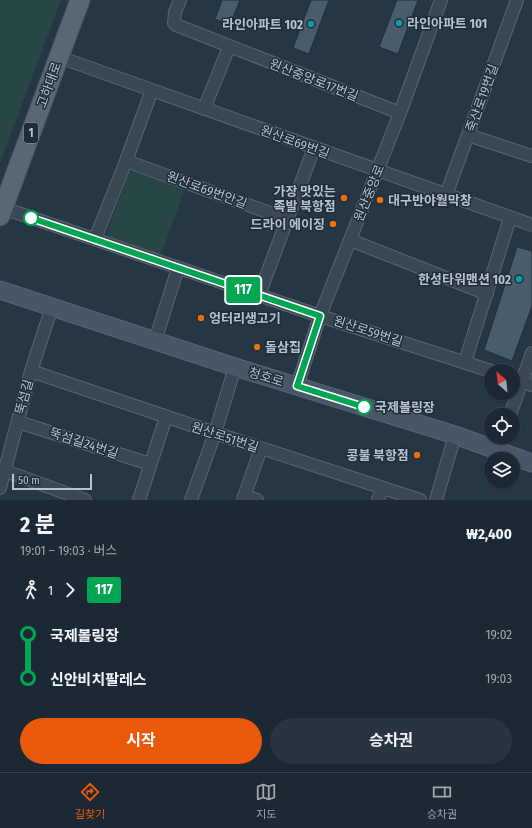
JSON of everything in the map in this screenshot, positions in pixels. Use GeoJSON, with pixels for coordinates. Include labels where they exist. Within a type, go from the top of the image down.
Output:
{"type":"FeatureCollection","features":[{"type":"Feature","properties":{"kind":"main road","name":"고하대로"},"geometry":{"type":"LineString","coordinates":[[1,212],[80,0]]}},
{"type":"Feature","properties":{"kind":"street","name":"원산중앙로17번길"},"geometry":{"type":"LineString","coordinates":[[180,0],[174,12],[174,23],[229,47],[400,113]]}},
{"type":"Feature","properties":{"kind":"street","name":"원산중앙로"},"geometry":{"type":"LineString","coordinates":[[297,386],[320,316],[400,113],[441,0]]}},
{"type":"Feature","properties":{"kind":"street","name":"죽산로19번길"},"geometry":{"type":"LineString","coordinates":[[446,195],[517,0]]}},
{"type":"Feature","properties":{"kind":"street"},"geometry":{"type":"LineString","coordinates":[[204,109],[229,47]]}},
{"type":"Feature","properties":{"kind":"street","name":"원산로69번길"},"geometry":{"type":"LineString","coordinates":[[59,57],[532,225]]}},
{"type":"Feature","properties":{"kind":"street"},"geometry":{"type":"LineString","coordinates":[[95,239],[152,90]]}},
{"type":"Feature","properties":{"kind":"street"},"geometry":{"type":"LineString","coordinates":[[468,135],[532,156]]}},
{"type":"Feature","properties":{"kind":"street"},"geometry":{"type":"LineString","coordinates":[[260,295],[314,148]]}},
{"type":"Feature","properties":{"kind":"street","name":"원산로69번안길"},"geometry":{"type":"LineString","coordinates":[[126,161],[287,219]]}},
{"type":"Feature","properties":{"kind":"street","name":"원산로59번길"},"geometry":{"type":"LineString","coordinates":[[1,212],[95,239],[320,316],[484,369]]}},
{"type":"Feature","properties":{"kind":"street"},"geometry":{"type":"LineString","coordinates":[[465,362],[510,218]]}},
{"type":"Feature","properties":{"kind":"street"},"geometry":{"type":"LineString","coordinates":[[350,240],[487,294]]}},
{"type":"Feature","properties":{"kind":"street"},"geometry":{"type":"LineString","coordinates":[[155,341],[178,268]]}},
{"type":"Feature","properties":{"kind":"street","name":"청호로"},"geometry":{"type":"LineString","coordinates":[[0,290],[235,367],[455,435],[484,441]]}},
{"type":"Feature","properties":{"kind":"street","name":"뚝섬길"},"geometry":{"type":"LineString","coordinates":[[0,488],[2,469],[18,422],[31,371],[52,307]]}},
{"type":"Feature","properties":{"kind":"street"},"geometry":{"type":"LineString","coordinates":[[513,408],[532,353]]}},
{"type":"Feature","properties":{"kind":"street"},"geometry":{"type":"LineString","coordinates":[[191,500],[215,433],[235,367]]}},
{"type":"Feature","properties":{"kind":"street","name":"원산로51번길"},"geometry":{"type":"LineString","coordinates":[[31,371],[420,500]]}},
{"type":"Feature","properties":{"kind":"street"},"geometry":{"type":"LineString","coordinates":[[139,500],[166,417]]}},
{"type":"Feature","properties":{"kind":"street","name":"뚝섬길24번길"},"geometry":{"type":"LineString","coordinates":[[18,422],[150,464]]}},
{"type":"Feature","properties":{"kind":"street"},"geometry":{"type":"LineString","coordinates":[[436,500],[455,435]]}},
{"type":"Feature","properties":{"kind":"street","name":"청호로"},"geometry":{"type":"LineString","coordinates":[[499,444],[532,463]]}},
{"type":"Feature","properties":{"kind":"street"},"geometry":{"type":"LineString","coordinates":[[257,500],[243,498],[261,448]]}},
{"type":"Feature","properties":{"kind":"street"},"geometry":{"type":"LineString","coordinates":[[2,469],[85,500]]}},
{"type":"Feature","properties":{"kind":"street"},"geometry":{"type":"LineString","coordinates":[[378,500],[382,488]]}},
{"type":"Feature","properties":{"kind":"green space"},"geometry":{"type":"Polygon","coordinates":[[[0,0],[61,0],[0,163],[0,0]]]}},
{"type":"Feature","properties":{"kind":"green space"},"geometry":{"type":"Polygon","coordinates":[[[134,170],[185,189],[160,257],[110,238],[107,232],[129,173],[134,170]]]}},
{"type":"Feature","properties":{"kind":"building"},"geometry":{"type":"Polygon","coordinates":[[[222,0],[240,0],[230,25],[215,19],[222,0]]]}},
{"type":"Feature","properties":{"kind":"building","name":"라인아파트 102"},"geometry":{"type":"Polygon","coordinates":[[[311,0],[329,0],[309,54],[293,48],[311,0]]]}},
{"type":"Feature","properties":{"kind":"building","name":"라인아파트 101"},"geometry":{"type":"Polygon","coordinates":[[[397,0],[418,0],[398,54],[379,47],[397,0]]]}},
{"type":"Feature","properties":{"kind":"building","name":"한성타워맨션 102"},"geometry":{"type":"Polygon","coordinates":[[[517,247],[532,251],[532,306],[512,361],[484,350],[517,247]]]}},
{"type":"Feature","properties":{"kind":"bus line","name":"117"},"geometry":{"type":"LineString","coordinates":[[31,218],[320,316],[297,386],[364,407]]}},
{"type":"Feature","properties":{"kind":"place","name":"라인아파트 101"},"geometry":{"type":"Point","coordinates":[399,23]}},
{"type":"Feature","properties":{"kind":"place","name":"라인아파트 102"},"geometry":{"type":"Point","coordinates":[311,24]}},
{"type":"Feature","properties":{"kind":"place","name":"가장 맛있는 족발 북항점"},"geometry":{"type":"Point","coordinates":[344,198]}},
{"type":"Feature","properties":{"kind":"place","name":"대구반야월막창"},"geometry":{"type":"Point","coordinates":[380,200]}},
{"type":"Feature","properties":{"kind":"place","name":"드라이 에이징"},"geometry":{"type":"Point","coordinates":[333,224]}},
{"type":"Feature","properties":{"kind":"place","name":"한성타워맨션 102"},"geometry":{"type":"Point","coordinates":[519,279]}},
{"type":"Feature","properties":{"kind":"place","name":"엉터리생고기"},"geometry":{"type":"Point","coordinates":[201,318]}},
{"type":"Feature","properties":{"kind":"place","name":"돌삼집"},"geometry":{"type":"Point","coordinates":[257,347]}},
{"type":"Feature","properties":{"kind":"place","name":"국제볼링장"},"geometry":{"type":"Point","coordinates":[364,407]}},
{"type":"Feature","properties":{"kind":"place","name":"콩불 북항점"},"geometry":{"type":"Point","coordinates":[417,455]}}]}
